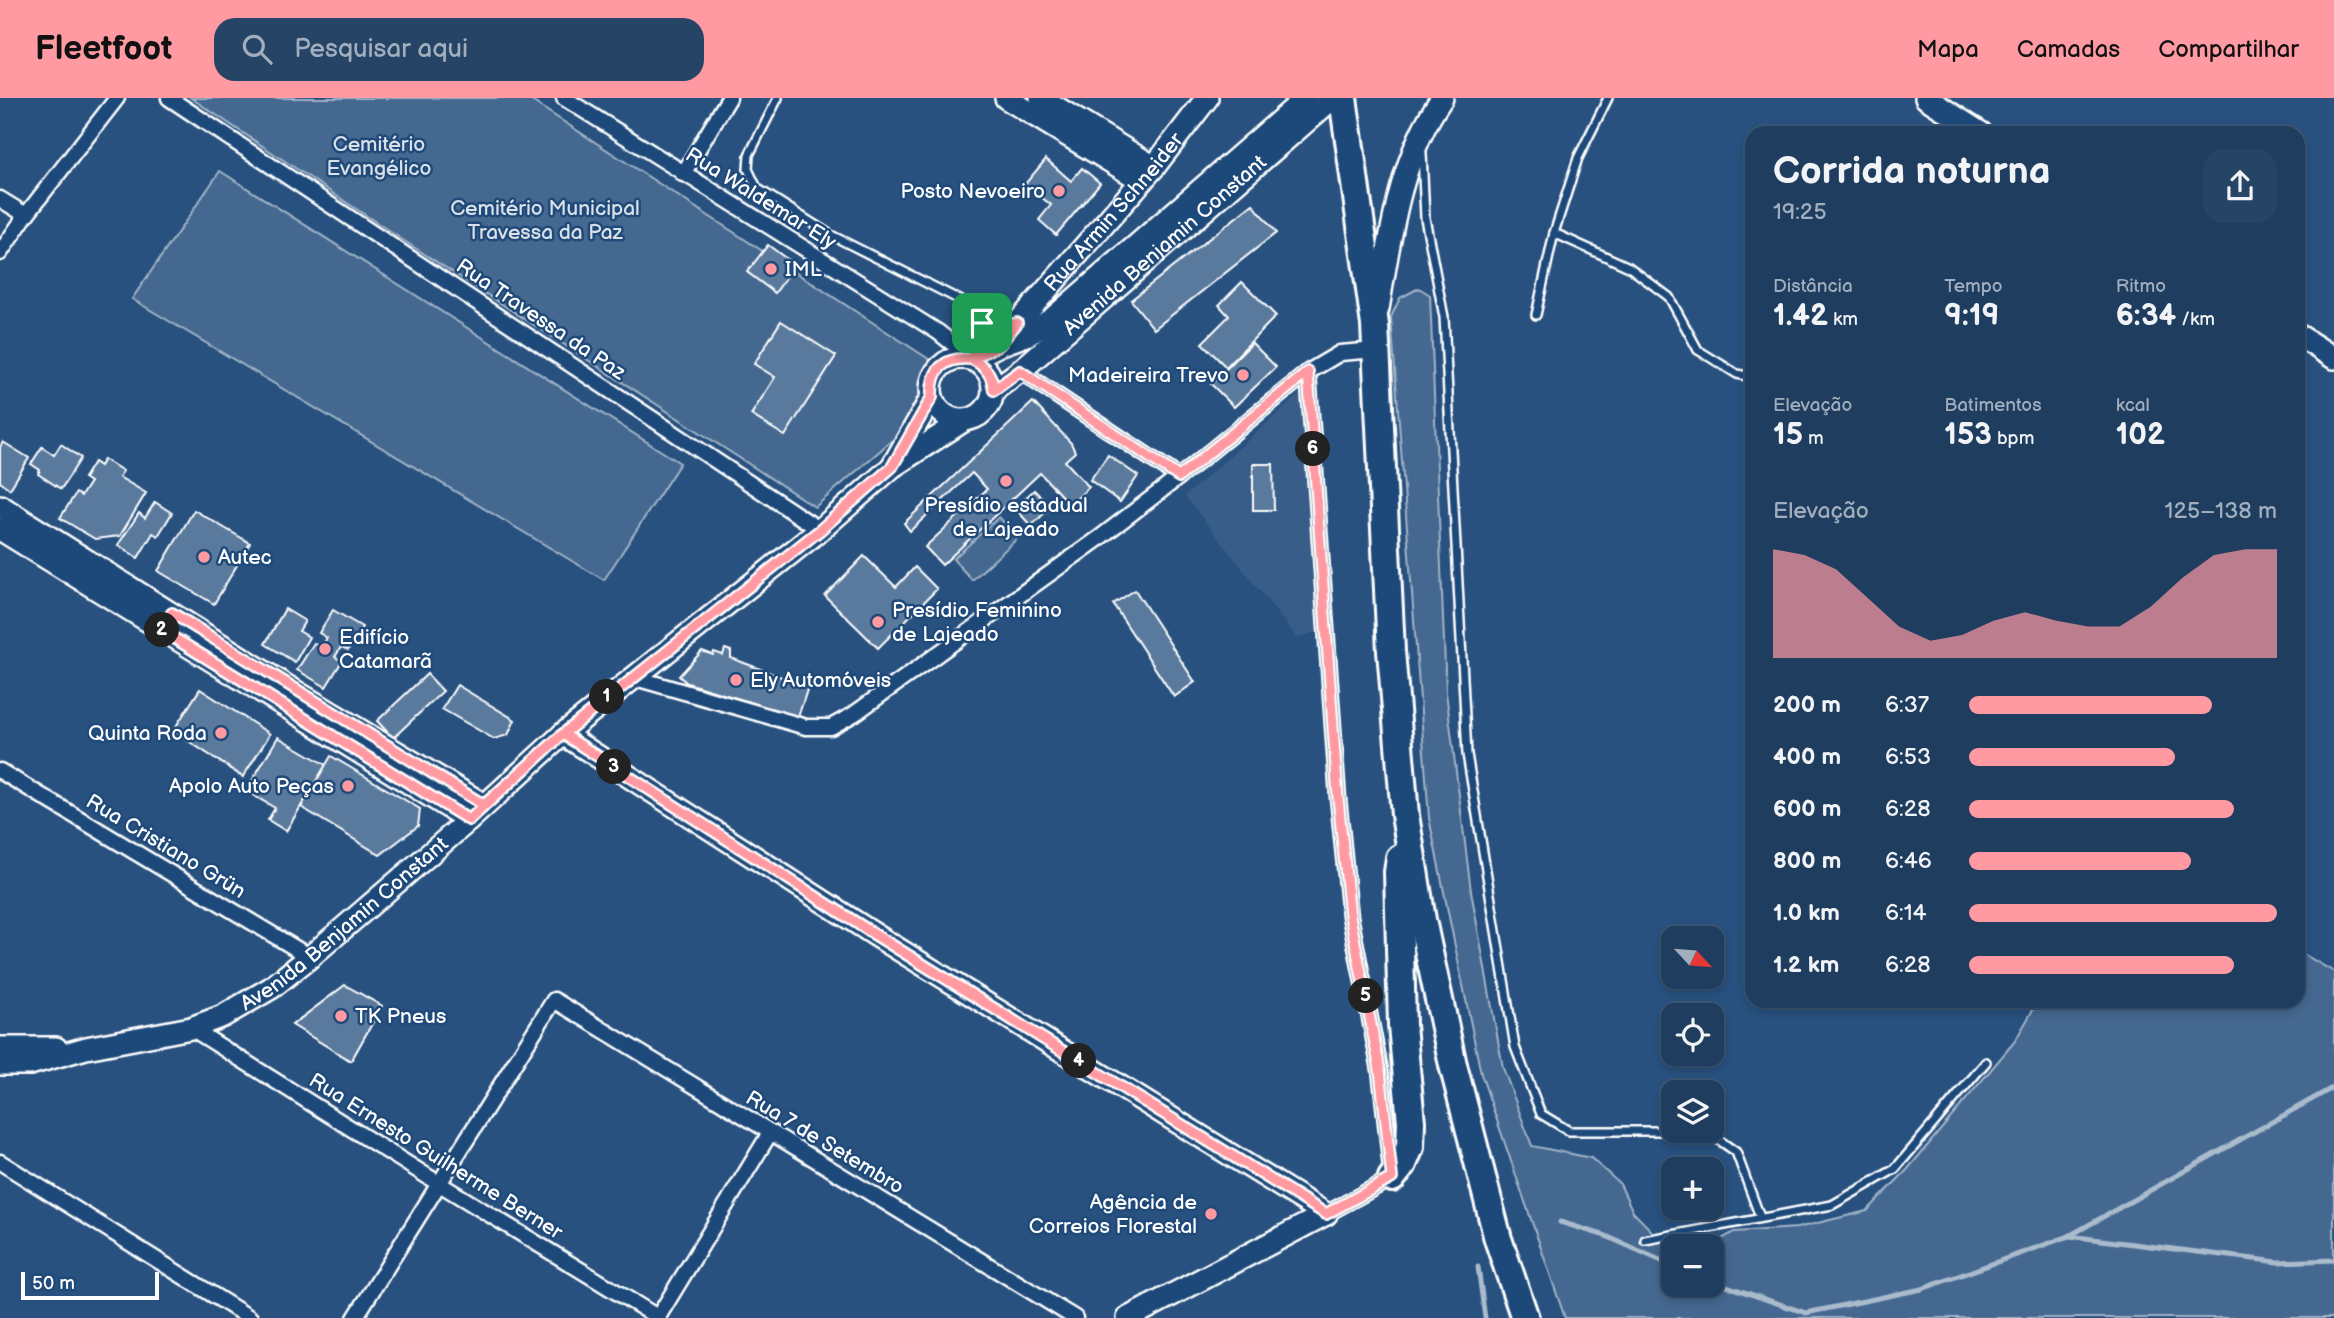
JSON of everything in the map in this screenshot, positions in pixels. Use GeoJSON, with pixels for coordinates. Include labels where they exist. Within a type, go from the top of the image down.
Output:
{"type":"FeatureCollection","features":[{"type":"Feature","properties":{"kind":"highway"},"geometry":{"type":"LineString","coordinates":[[1343,98],[1375,338],[1391,652],[1405,815],[1422,920],[1453,1065],[1498,1239],[1525,1318]]}},
{"type":"Feature","properties":{"kind":"highway"},"geometry":{"type":"LineString","coordinates":[[1392,1178],[1403,1164],[1410,1147],[1411,1122],[1402,1025],[1398,872],[1405,815]]}},
{"type":"Feature","properties":{"kind":"main road"},"geometry":{"type":"LineString","coordinates":[[1006,98],[1148,173]]}},
{"type":"Feature","properties":{"kind":"main road"},"geometry":{"type":"LineString","coordinates":[[1041,98],[1148,173]]}},
{"type":"Feature","properties":{"kind":"main road","name":"Rua Armin Schneider"},"geometry":{"type":"LineString","coordinates":[[999,345],[1148,173],[1207,98]]}},
{"type":"Feature","properties":{"kind":"main road","name":"Avenida Benjamin Constant"},"geometry":{"type":"LineString","coordinates":[[971,359],[1029,334],[1053,318],[1299,111],[1333,98]]}},
{"type":"Feature","properties":{"kind":"main road"},"geometry":{"type":"LineString","coordinates":[[1375,338],[1395,215],[1420,131],[1442,98]]}},
{"type":"Feature","properties":{"kind":"main road"},"geometry":{"type":"LineString","coordinates":[[1926,98],[1970,126]]}},
{"type":"Feature","properties":{"kind":"main road","name":"Avenida Benjamin Constant"},"geometry":{"type":"LineString","coordinates":[[994,390],[1020,371],[1299,111]]}},
{"type":"Feature","properties":{"kind":"main road"},"geometry":{"type":"LineString","coordinates":[[2305,339],[2334,358]]}},
{"type":"Feature","properties":{"kind":"main road"},"geometry":{"type":"LineString","coordinates":[[958,358],[971,359],[990,374],[994,390],[991,402],[984,411],[975,418],[963,421],[946,417],[940,412],[932,397],[931,383],[936,372],[946,362],[958,358]]}},
{"type":"Feature","properties":{"kind":"main road","name":"Avenida Benjamin Constant"},"geometry":{"type":"LineString","coordinates":[[892,467],[932,397]]}},
{"type":"Feature","properties":{"kind":"main road","name":"Avenida Benjamin Constant"},"geometry":{"type":"LineString","coordinates":[[3,1050],[30,1064],[86,1048],[191,1028],[223,1016],[271,988],[632,677],[820,530],[892,467],[963,421]]}},
{"type":"Feature","properties":{"kind":"main road"},"geometry":{"type":"LineString","coordinates":[[0,506],[166,622]]}},
{"type":"Feature","properties":{"kind":"main road"},"geometry":{"type":"LineString","coordinates":[[0,528],[166,622],[477,812]]}},
{"type":"Feature","properties":{"kind":"main road"},"geometry":{"type":"LineString","coordinates":[[563,734],[877,936],[1326,1214]]}},
{"type":"Feature","properties":{"kind":"main road","name":"Avenida Benjamin Constant"},"geometry":{"type":"LineString","coordinates":[[3,1050],[86,1048]]}},
{"type":"Feature","properties":{"kind":"main road"},"geometry":{"type":"LineString","coordinates":[[1128,1318],[1326,1214]]}},
{"type":"Feature","properties":{"kind":"street"},"geometry":{"type":"LineString","coordinates":[[0,253],[26,215],[117,98]]}},
{"type":"Feature","properties":{"kind":"street","name":"Rua Travessa da Paz"},"geometry":{"type":"LineString","coordinates":[[169,98],[820,530]]}},
{"type":"Feature","properties":{"kind":"street","name":"Rua Waldemar Ely"},"geometry":{"type":"LineString","coordinates":[[564,98],[938,332],[971,359]]}},
{"type":"Feature","properties":{"kind":"street"},"geometry":{"type":"LineString","coordinates":[[683,174],[729,98]]}},
{"type":"Feature","properties":{"kind":"street"},"geometry":{"type":"LineString","coordinates":[[0,199],[26,215]]}},
{"type":"Feature","properties":{"kind":"street"},"geometry":{"type":"LineString","coordinates":[[632,677],[806,727],[831,727],[854,714],[1098,539],[1308,372],[1340,353],[1375,338]]}},
{"type":"Feature","properties":{"kind":"street"},"geometry":{"type":"LineString","coordinates":[[1020,371],[1179,477]]}},
{"type":"Feature","properties":{"kind":"street"},"geometry":{"type":"LineString","coordinates":[[1308,372],[1348,903],[1380,1070],[1392,1178],[1326,1214]]}},
{"type":"Feature","properties":{"kind":"street","name":"Rua Cristiano Grün"},"geometry":{"type":"LineString","coordinates":[[0,771],[310,957]]}},
{"type":"Feature","properties":{"kind":"street","name":"Rua 7 de Setembro"},"geometry":{"type":"LineString","coordinates":[[438,1183],[554,1000],[1075,1318]]}},
{"type":"Feature","properties":{"kind":"street","name":"Rua Ernesto Guilherme Berner"},"geometry":{"type":"LineString","coordinates":[[191,1028],[658,1318]]}},
{"type":"Feature","properties":{"kind":"street"},"geometry":{"type":"LineString","coordinates":[[658,1318],[770,1133]]}},
{"type":"Feature","properties":{"kind":"street"},"geometry":{"type":"LineString","coordinates":[[0,1162],[250,1318]]}},
{"type":"Feature","properties":{"kind":"street"},"geometry":{"type":"LineString","coordinates":[[355,1318],[438,1183]]}},
{"type":"Feature","properties":{"kind":"lane"},"geometry":{"type":"LineString","coordinates":[[778,98],[748,155],[748,169],[757,188],[831,235],[960,300],[982,323],[996,329],[1017,323]]}},
{"type":"Feature","properties":{"kind":"lane"},"geometry":{"type":"LineString","coordinates":[[1536,315],[1554,233],[1578,158],[1608,98]]}},
{"type":"Feature","properties":{"kind":"lane"},"geometry":{"type":"LineString","coordinates":[[1420,131],[1425,218],[1444,317],[1467,754],[1515,1047],[1541,1114],[1569,1131],[1681,1131],[1716,1138],[1736,1152],[1760,1217]]}},
{"type":"Feature","properties":{"kind":"lane"},"geometry":{"type":"LineString","coordinates":[[1554,233],[1629,267],[1669,297],[1698,350],[1737,374],[1745,376]]}},
{"type":"Feature","properties":{"kind":"lane"},"geometry":{"type":"LineString","coordinates":[[971,359],[982,323]]}},
{"type":"Feature","properties":{"kind":"lane"},"geometry":{"type":"LineString","coordinates":[[1645,1240],[1832,1205],[1895,1169],[1986,1062]]}},
{"type":"Feature","properties":{"kind":"shaded area"},"geometry":{"type":"Polygon","coordinates":[[[1302,392],[1319,631],[1297,638],[1185,496],[1302,392]]]}},
{"type":"Feature","properties":{"kind":"green space","name":"Cemitério Municipal Travessa da Paz"},"geometry":{"type":"Polygon","coordinates":[[[191,98],[527,98],[935,363],[898,435],[815,507],[395,235],[191,98]]]}},
{"type":"Feature","properties":{"kind":"green space"},"geometry":{"type":"Polygon","coordinates":[[[220,171],[680,463],[604,580],[132,299],[220,171]]]}},
{"type":"Feature","properties":{"kind":"green space"},"geometry":{"type":"Polygon","coordinates":[[[1419,288],[1430,295],[1446,692],[1471,891],[1503,1068],[1532,1146],[1591,1158],[1620,1184],[1633,1212],[1661,1241],[1661,1297],[1724,1297],[1724,1238],[1734,1232],[1797,1228],[1867,1211],[1907,1170],[2015,1041],[2034,1008],[2305,1008],[2305,955],[2334,972],[2334,1318],[1565,1318],[1481,1074],[1429,818],[1391,317],[1400,298],[1419,288]]]}},
{"type":"Feature","properties":{"kind":"green space"},"geometry":{"type":"Polygon","coordinates":[[[999,517],[1018,538],[972,580],[953,559],[999,517]]]}},
{"type":"Feature","properties":{"kind":"building"},"geometry":{"type":"Polygon","coordinates":[[[1046,159],[1071,181],[1082,168],[1100,183],[1056,235],[1039,220],[1051,205],[1025,184],[1046,159]]]}},
{"type":"Feature","properties":{"kind":"building"},"geometry":{"type":"Polygon","coordinates":[[[1253,204],[1276,233],[1154,329],[1131,300],[1253,204]]]}},
{"type":"Feature","properties":{"kind":"building","name":"IML"},"geometry":{"type":"Polygon","coordinates":[[[768,245],[795,265],[775,293],[747,272],[768,245]]]}},
{"type":"Feature","properties":{"kind":"building"},"geometry":{"type":"Polygon","coordinates":[[[1242,282],[1276,316],[1226,367],[1202,343],[1229,316],[1219,305],[1242,282]]]}},
{"type":"Feature","properties":{"kind":"building"},"geometry":{"type":"Polygon","coordinates":[[[781,321],[836,356],[785,436],[751,415],[775,377],[754,364],[781,321]]]}},
{"type":"Feature","properties":{"kind":"building","name":"Madeireira Trevo"},"geometry":{"type":"Polygon","coordinates":[[[1252,343],[1276,367],[1234,407],[1211,384],[1252,343]]]}},
{"type":"Feature","properties":{"kind":"building","name":"Presídio estadual de Lajeado"},"geometry":{"type":"Polygon","coordinates":[[[1033,402],[1071,443],[1075,452],[1065,461],[1089,487],[1070,505],[1040,473],[942,565],[925,547],[987,489],[972,473],[910,531],[904,523],[1033,402]]]}},
{"type":"Feature","properties":{"kind":"building"},"geometry":{"type":"Polygon","coordinates":[[[3,442],[29,458],[10,489],[0,482],[0,447],[3,442]]]}},
{"type":"Feature","properties":{"kind":"building"},"geometry":{"type":"Polygon","coordinates":[[[61,444],[81,458],[61,489],[38,474],[40,470],[31,464],[42,447],[54,455],[61,444]]]}},
{"type":"Feature","properties":{"kind":"building"},"geometry":{"type":"Polygon","coordinates":[[[1108,455],[1138,476],[1120,502],[1090,480],[1108,455]]]}},
{"type":"Feature","properties":{"kind":"building"},"geometry":{"type":"Polygon","coordinates":[[[104,459],[123,471],[119,477],[146,493],[120,536],[95,539],[60,518],[76,493],[81,496],[90,482],[84,478],[94,462],[100,466],[104,459]]]}},
{"type":"Feature","properties":{"kind":"building"},"geometry":{"type":"Polygon","coordinates":[[[1253,464],[1273,464],[1274,510],[1253,510],[1253,464]]]}},
{"type":"Feature","properties":{"kind":"building"},"geometry":{"type":"Polygon","coordinates":[[[1034,490],[1051,507],[1031,526],[1015,508],[1034,490]]]}},
{"type":"Feature","properties":{"kind":"building"},"geometry":{"type":"Polygon","coordinates":[[[155,502],[172,513],[158,536],[153,533],[138,558],[118,545],[139,513],[145,518],[155,502]]]}},
{"type":"Feature","properties":{"kind":"building","name":"Autec"},"geometry":{"type":"Polygon","coordinates":[[[194,510],[250,543],[214,604],[158,571],[194,510]]]}},
{"type":"Feature","properties":{"kind":"building","name":"Presídio Feminino de Lajeado"},"geometry":{"type":"Polygon","coordinates":[[[864,556],[896,587],[915,567],[937,589],[878,648],[825,596],[864,556]]]}},
{"type":"Feature","properties":{"kind":"building"},"geometry":{"type":"Polygon","coordinates":[[[1135,590],[1195,682],[1174,697],[1113,604],[1135,590]]]}},
{"type":"Feature","properties":{"kind":"building"},"geometry":{"type":"Polygon","coordinates":[[[285,609],[305,621],[299,631],[309,637],[295,662],[265,644],[285,609]]]}},
{"type":"Feature","properties":{"kind":"building","name":"Edifício Catamarã"},"geometry":{"type":"Polygon","coordinates":[[[333,610],[362,627],[348,650],[341,647],[335,657],[342,661],[326,687],[297,670],[314,643],[321,647],[327,638],[319,633],[333,610]]]}},
{"type":"Feature","properties":{"kind":"building","name":"Ely Automóveis"},"geometry":{"type":"Polygon","coordinates":[[[725,649],[731,651],[731,658],[808,687],[798,717],[687,683],[679,676],[702,651],[723,655],[725,649]]]}},
{"type":"Feature","properties":{"kind":"building"},"geometry":{"type":"Polygon","coordinates":[[[427,674],[443,691],[393,738],[377,721],[427,674]]]}},
{"type":"Feature","properties":{"kind":"building"},"geometry":{"type":"Polygon","coordinates":[[[457,685],[515,720],[508,735],[494,739],[442,709],[457,685]]]}},
{"type":"Feature","properties":{"kind":"building","name":"Quinta Roda"},"geometry":{"type":"Polygon","coordinates":[[[200,689],[270,734],[243,777],[173,731],[200,689]]]}},
{"type":"Feature","properties":{"kind":"building"},"geometry":{"type":"Polygon","coordinates":[[[278,737],[326,765],[286,831],[268,820],[275,808],[246,791],[278,737]]]}},
{"type":"Feature","properties":{"kind":"building","name":"Apolo Auto Peças"},"geometry":{"type":"Polygon","coordinates":[[[331,756],[420,809],[418,826],[380,855],[301,807],[331,756]]]}},
{"type":"Feature","properties":{"kind":"building","name":"TK Pneus"},"geometry":{"type":"Polygon","coordinates":[[[345,985],[382,1006],[351,1061],[292,1025],[345,985]]]}},
{"type":"Feature","properties":{"kind":"waterway"},"geometry":{"type":"LineString","coordinates":[[1724,1285],[1806,1313],[1922,1289],[2069,1236],[2334,1087]]}},
{"type":"Feature","properties":{"kind":"waterway"},"geometry":{"type":"LineString","coordinates":[[1560,1222],[1606,1236],[1661,1261]]}},
{"type":"Feature","properties":{"kind":"waterway"},"geometry":{"type":"LineString","coordinates":[[2069,1236],[2278,1262],[2334,1260]]}},
{"type":"Feature","properties":{"kind":"waterway"},"geometry":{"type":"LineString","coordinates":[[1478,1267],[1485,1318]]}},
{"type":"Feature","properties":{"kind":"place","name":"Posto Nevoeiro"},"geometry":{"type":"Point","coordinates":[1059,191]}},
{"type":"Feature","properties":{"kind":"place","name":"IML"},"geometry":{"type":"Point","coordinates":[771,269]}},
{"type":"Feature","properties":{"kind":"place","name":"Madeireira Trevo"},"geometry":{"type":"Point","coordinates":[1243,375]}},
{"type":"Feature","properties":{"kind":"place","name":"Presídio estadual de Lajeado"},"geometry":{"type":"Point","coordinates":[1006,481]}},
{"type":"Feature","properties":{"kind":"place","name":"Autec"},"geometry":{"type":"Point","coordinates":[204,557]}},
{"type":"Feature","properties":{"kind":"place","name":"Presídio Feminino de Lajeado"},"geometry":{"type":"Point","coordinates":[878,622]}},
{"type":"Feature","properties":{"kind":"place","name":"Edifício Catamarã"},"geometry":{"type":"Point","coordinates":[325,649]}},
{"type":"Feature","properties":{"kind":"place","name":"Ely Automóveis"},"geometry":{"type":"Point","coordinates":[736,680]}},
{"type":"Feature","properties":{"kind":"place","name":"Quinta Roda"},"geometry":{"type":"Point","coordinates":[221,733]}},
{"type":"Feature","properties":{"kind":"place","name":"Apolo Auto Peças"},"geometry":{"type":"Point","coordinates":[348,786]}},
{"type":"Feature","properties":{"kind":"place","name":"TK Pneus"},"geometry":{"type":"Point","coordinates":[341,1016]}},
{"type":"Feature","properties":{"kind":"place","name":"Agência de Correios Florestal"},"geometry":{"type":"Point","coordinates":[1211,1214]}},
{"type":"Feature","properties":{"kind":"route"},"geometry":{"type":"LineString","coordinates":[[982,323],[971,359],[958,358],[946,362],[936,372],[931,383],[932,397],[892,467],[820,530],[563,734],[484,805],[288,687],[172,613],[161,630],[469,820],[563,734],[877,936],[1326,1214],[1392,1178],[1380,1070],[1350,916],[1338,798],[1308,372],[1179,477],[1020,371],[994,390],[990,374],[971,359],[999,345],[1017,323],[996,329],[982,323]]}},
{"type":"Feature","properties":{"kind":"park label","name":"Cemitério Evangélico"},"geometry":{"type":"Point","coordinates":[379,156]}}]}
